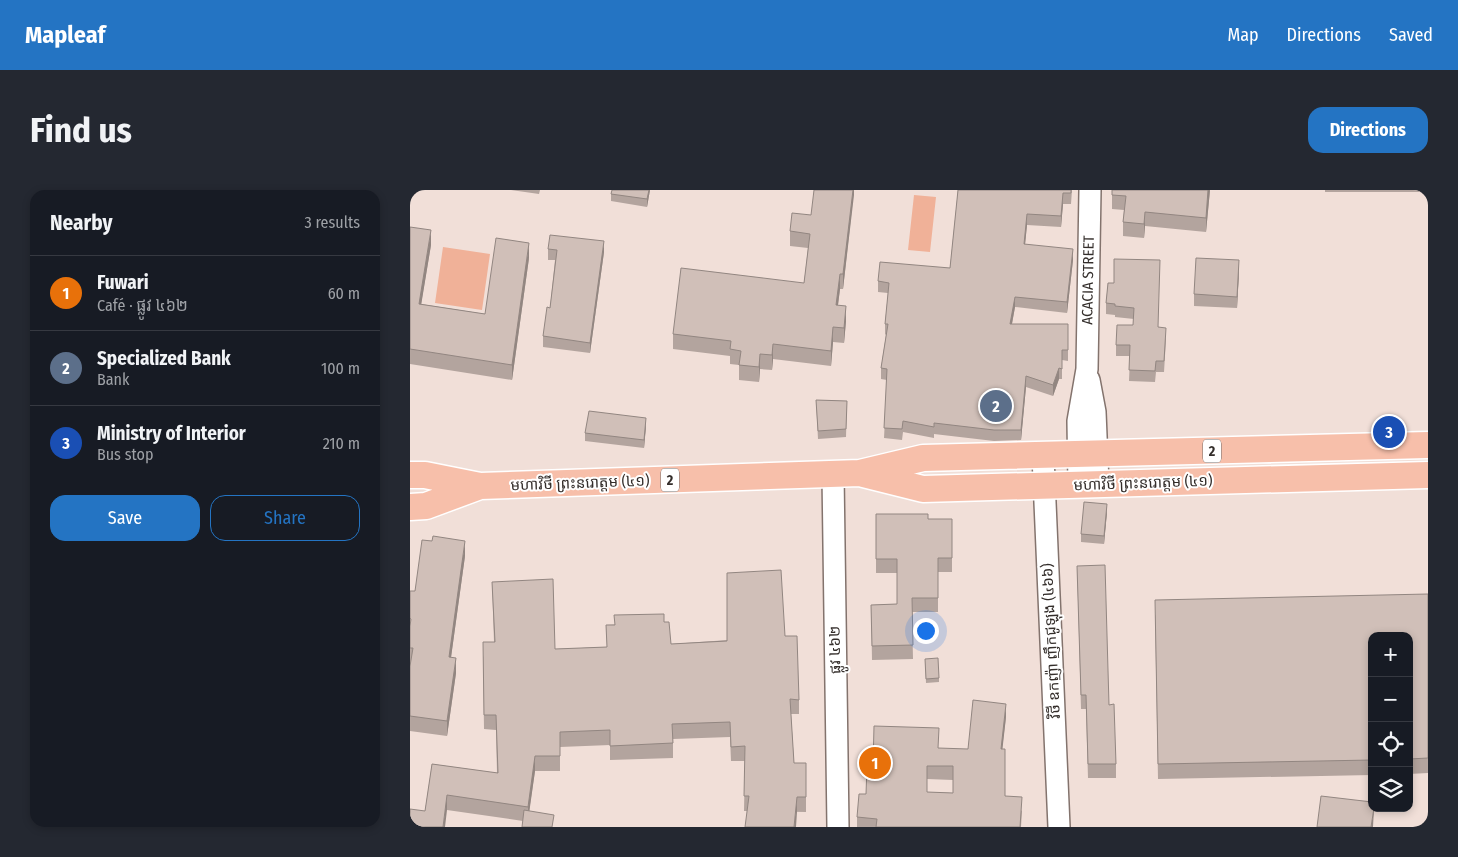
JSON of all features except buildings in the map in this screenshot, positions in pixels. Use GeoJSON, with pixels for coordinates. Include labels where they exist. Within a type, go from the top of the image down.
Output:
{"type":"FeatureCollection","features":[{"type":"Feature","properties":{"kind":"main road","name":"មហាវិថី ព្រះនរោត្តម (៤១)"},"geometry":{"type":"LineString","coordinates":[[410,475],[425,475],[480,486],[860,473],[923,458],[1428,445]]}},
{"type":"Feature","properties":{"kind":"main road","name":"មហាវិថី ព្រះនរោត្តម (៤១)"},"geometry":{"type":"LineString","coordinates":[[860,473],[923,489],[1428,474]]}},
{"type":"Feature","properties":{"kind":"main road","name":"មហាវិថី ព្រះនរោត្តម (៤១)"},"geometry":{"type":"LineString","coordinates":[[410,506],[426,506],[480,486]]}},
{"type":"Feature","properties":{"kind":"street","name":"ACACIA STREET"},"geometry":{"type":"LineString","coordinates":[[1088,485],[1087,369],[1090,190]]}},
{"type":"Feature","properties":{"kind":"street","name":"វិថី ឧកញ៉ា ញឹកជូឡុង (៤៦៦)"},"geometry":{"type":"LineString","coordinates":[[1043,456],[1059,827]]}},
{"type":"Feature","properties":{"kind":"street","name":"ផ្លូវ ៤៦២"},"geometry":{"type":"LineString","coordinates":[[833,474],[838,827]]}},
{"type":"Feature","properties":{"kind":"shaded area"},"geometry":{"type":"Polygon","coordinates":[[[914,195],[936,197],[930,252],[908,250],[914,195]]]}},
{"type":"Feature","properties":{"kind":"shaded area"},"geometry":{"type":"Polygon","coordinates":[[[443,247],[490,254],[482,310],[435,303],[443,247]]]}},
{"type":"Feature","properties":{"kind":"place","name":"Specialized Bank"},"geometry":{"type":"Point","coordinates":[996,406]}},
{"type":"Feature","properties":{"kind":"place","name":"Ministry of Interior"},"geometry":{"type":"Point","coordinates":[1389,432]}},
{"type":"Feature","properties":{"kind":"place","name":"Fuwari"},"geometry":{"type":"Point","coordinates":[875,763]}}]}
